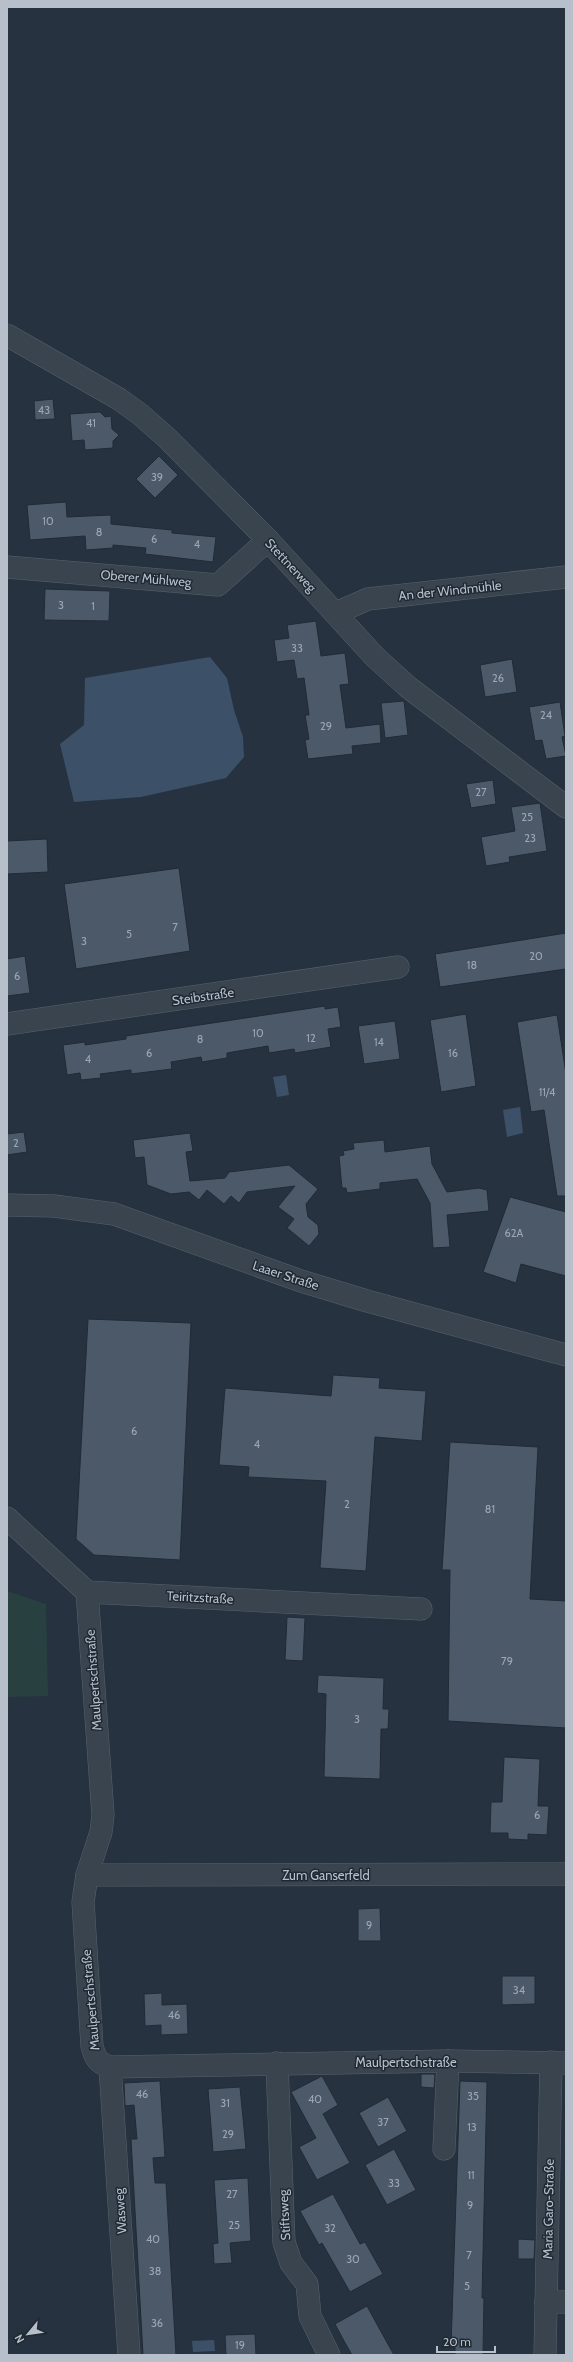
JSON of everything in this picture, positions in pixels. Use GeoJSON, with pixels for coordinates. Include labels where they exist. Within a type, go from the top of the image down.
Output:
{"type":"FeatureCollection","features":[{"type":"Feature","properties":{"kind":"street","name":"Stettnerweg"},"geometry":{"type":"LineString","coordinates":[[7,335],[119,399],[141,415],[167,438],[268,540],[375,657],[408,687],[566,807]]}},
{"type":"Feature","properties":{"kind":"street","name":"Oberer Mühlweg"},"geometry":{"type":"LineString","coordinates":[[7,567],[218,585],[268,540]]}},
{"type":"Feature","properties":{"kind":"street","name":"An der Windmühle"},"geometry":{"type":"LineString","coordinates":[[336,613],[368,599],[566,577]]}},
{"type":"Feature","properties":{"kind":"street","name":"Steibstraße"},"geometry":{"type":"LineString","coordinates":[[7,1024],[398,967]]}},
{"type":"Feature","properties":{"kind":"street","name":"Laaer Straße"},"geometry":{"type":"LineString","coordinates":[[7,1205],[54,1206],[114,1214],[301,1281],[367,1301],[566,1355]]}},
{"type":"Feature","properties":{"kind":"street"},"geometry":{"type":"LineString","coordinates":[[7,1518],[87,1592]]}},
{"type":"Feature","properties":{"kind":"street","name":"Teiritzstraße"},"geometry":{"type":"LineString","coordinates":[[87,1592],[421,1609]]}},
{"type":"Feature","properties":{"kind":"street","name":"Maulpertschstraße"},"geometry":{"type":"LineString","coordinates":[[87,1592],[103,1815],[101,1832],[87,1875],[83,1902],[92,2046],[96,2059],[101,2064],[110,2067],[448,2061],[558,2063]]}},
{"type":"Feature","properties":{"kind":"street","name":"Zum Ganserfeld"},"geometry":{"type":"LineString","coordinates":[[87,1875],[566,1874]]}},
{"type":"Feature","properties":{"kind":"street"},"geometry":{"type":"LineString","coordinates":[[444,2149],[448,2061]]}},
{"type":"Feature","properties":{"kind":"street","name":"Stiftsweg"},"geometry":{"type":"LineString","coordinates":[[277,2063],[284,2242],[291,2263],[307,2284],[310,2316],[329,2355]]}},
{"type":"Feature","properties":{"kind":"street","name":"Maria Garo-Straße"},"geometry":{"type":"LineString","coordinates":[[544,2355],[556,2302],[558,2063]]}},
{"type":"Feature","properties":{"kind":"street","name":"Wasweg"},"geometry":{"type":"LineString","coordinates":[[110,2067],[129,2355]]}},
{"type":"Feature","properties":{"kind":"green space"},"geometry":{"type":"Polygon","coordinates":[[[7,1591],[46,1604],[48,1696],[7,1697],[7,1591]]]}},
{"type":"Feature","properties":{"kind":"water"},"geometry":{"type":"Polygon","coordinates":[[[210,657],[227,678],[234,710],[243,737],[244,757],[226,778],[141,797],[74,802],[60,744],[84,725],[85,678],[210,657]]]}},
{"type":"Feature","properties":{"kind":"water"},"geometry":{"type":"Polygon","coordinates":[[[286,1075],[289,1095],[277,1097],[273,1077],[286,1075]]]}},
{"type":"Feature","properties":{"kind":"water"},"geometry":{"type":"Polygon","coordinates":[[[520,1107],[523,1133],[507,1137],[503,1110],[520,1107]]]}},
{"type":"Feature","properties":{"kind":"water"},"geometry":{"type":"Polygon","coordinates":[[[214,2340],[215,2351],[193,2352],[192,2341],[214,2340]]]}},
{"type":"Feature","properties":{"kind":"building"},"geometry":{"type":"Polygon","coordinates":[[[53,399],[55,419],[35,420],[34,401],[53,399]]]}},
{"type":"Feature","properties":{"kind":"building"},"geometry":{"type":"Polygon","coordinates":[[[100,412],[105,417],[111,416],[112,429],[119,435],[113,441],[113,448],[85,450],[84,440],[72,441],[70,414],[100,412]]]}},
{"type":"Feature","properties":{"kind":"building"},"geometry":{"type":"Polygon","coordinates":[[[159,456],[178,475],[155,498],[136,479],[159,456]]]}},
{"type":"Feature","properties":{"kind":"building"},"geometry":{"type":"Polygon","coordinates":[[[66,502],[67,517],[111,515],[111,524],[172,530],[172,533],[216,537],[213,562],[145,554],[146,548],[113,545],[113,548],[86,550],[85,536],[30,540],[27,505],[66,502]]]}},
{"type":"Feature","properties":{"kind":"building"},"geometry":{"type":"Polygon","coordinates":[[[45,589],[110,591],[109,621],[44,620],[45,589]]]}},
{"type":"Feature","properties":{"kind":"building"},"geometry":{"type":"Polygon","coordinates":[[[316,621],[321,656],[345,653],[349,684],[340,685],[346,728],[380,724],[381,743],[352,746],[353,754],[308,759],[305,740],[309,739],[305,715],[309,715],[304,678],[297,679],[294,660],[277,662],[274,640],[289,638],[287,625],[316,621]]]}},
{"type":"Feature","properties":{"kind":"building"},"geometry":{"type":"Polygon","coordinates":[[[512,659],[517,692],[485,697],[480,665],[512,659]]]}},
{"type":"Feature","properties":{"kind":"building"},"geometry":{"type":"Polygon","coordinates":[[[404,701],[408,735],[385,738],[381,703],[404,701]]]}},
{"type":"Feature","properties":{"kind":"building"},"geometry":{"type":"Polygon","coordinates":[[[560,702],[565,736],[562,737],[566,756],[546,759],[542,740],[535,741],[529,707],[560,702]]]}},
{"type":"Feature","properties":{"kind":"building"},"geometry":{"type":"Polygon","coordinates":[[[493,780],[496,804],[471,808],[466,784],[493,780]]]}},
{"type":"Feature","properties":{"kind":"building"},"geometry":{"type":"Polygon","coordinates":[[[540,803],[547,851],[509,857],[510,862],[486,866],[481,837],[515,831],[511,807],[540,803]]]}},
{"type":"Feature","properties":{"kind":"building"},"geometry":{"type":"Polygon","coordinates":[[[47,839],[48,872],[7,874],[7,841],[47,839]]]}},
{"type":"Feature","properties":{"kind":"building"},"geometry":{"type":"Polygon","coordinates":[[[179,868],[190,951],[76,969],[64,884],[179,868]]]}},
{"type":"Feature","properties":{"kind":"building"},"geometry":{"type":"Polygon","coordinates":[[[566,933],[566,969],[440,987],[435,954],[566,933]]]}},
{"type":"Feature","properties":{"kind":"building"},"geometry":{"type":"Polygon","coordinates":[[[25,956],[30,993],[7,996],[7,959],[25,956]]]}},
{"type":"Feature","properties":{"kind":"building"},"geometry":{"type":"Polygon","coordinates":[[[325,1006],[325,1009],[338,1007],[341,1027],[328,1029],[331,1047],[295,1053],[294,1049],[269,1053],[268,1046],[227,1053],[227,1058],[202,1062],[201,1057],[171,1062],[172,1069],[131,1074],[131,1070],[100,1074],[101,1078],[81,1080],[80,1073],[67,1075],[63,1045],[85,1042],[85,1045],[126,1039],[126,1036],[325,1006]]]}},
{"type":"Feature","properties":{"kind":"building"},"geometry":{"type":"Polygon","coordinates":[[[466,1014],[476,1086],[441,1092],[430,1020],[466,1014]]]}},
{"type":"Feature","properties":{"kind":"building"},"geometry":{"type":"Polygon","coordinates":[[[557,1015],[566,1074],[566,1196],[557,1196],[544,1110],[531,1112],[517,1022],[557,1015]]]}},
{"type":"Feature","properties":{"kind":"building"},"geometry":{"type":"Polygon","coordinates":[[[395,1021],[400,1059],[364,1064],[358,1026],[395,1021]]]}},
{"type":"Feature","properties":{"kind":"building"},"geometry":{"type":"Polygon","coordinates":[[[24,1132],[27,1152],[7,1155],[7,1134],[24,1132]]]}},
{"type":"Feature","properties":{"kind":"building"},"geometry":{"type":"Polygon","coordinates":[[[190,1133],[193,1151],[186,1152],[190,1181],[225,1178],[229,1172],[289,1165],[318,1189],[306,1204],[308,1217],[318,1225],[319,1234],[309,1246],[287,1228],[294,1219],[278,1207],[295,1186],[247,1192],[239,1203],[231,1196],[224,1204],[207,1190],[199,1200],[189,1192],[171,1194],[147,1185],[144,1157],[135,1158],[133,1140],[190,1133]]]}},
{"type":"Feature","properties":{"kind":"building"},"geometry":{"type":"Polygon","coordinates":[[[384,1140],[385,1152],[430,1146],[432,1164],[447,1192],[479,1188],[487,1190],[489,1211],[447,1215],[450,1247],[433,1248],[430,1203],[417,1179],[380,1183],[380,1189],[347,1193],[346,1188],[342,1188],[339,1156],[344,1155],[343,1151],[354,1149],[353,1143],[384,1140]]]}},
{"type":"Feature","properties":{"kind":"building"},"geometry":{"type":"Polygon","coordinates":[[[510,1197],[566,1212],[566,1276],[521,1264],[516,1283],[483,1272],[510,1197]]]}},
{"type":"Feature","properties":{"kind":"building"},"geometry":{"type":"Polygon","coordinates":[[[88,1319],[191,1323],[180,1560],[94,1555],[76,1539],[88,1319]]]}},
{"type":"Feature","properties":{"kind":"building"},"geometry":{"type":"Polygon","coordinates":[[[333,1375],[380,1378],[379,1388],[426,1391],[422,1441],[375,1437],[366,1571],[320,1568],[326,1481],[248,1477],[249,1467],[219,1465],[225,1388],[331,1396],[333,1375]]]}},
{"type":"Feature","properties":{"kind":"building"},"geometry":{"type":"Polygon","coordinates":[[[450,1442],[538,1447],[530,1599],[566,1601],[566,1728],[448,1721],[450,1570],[442,1570],[450,1442]]]}},
{"type":"Feature","properties":{"kind":"building"},"geometry":{"type":"Polygon","coordinates":[[[287,1617],[305,1618],[303,1661],[285,1660],[287,1617]]]}},
{"type":"Feature","properties":{"kind":"building"},"geometry":{"type":"Polygon","coordinates":[[[318,1675],[384,1678],[383,1709],[389,1709],[388,1729],[381,1729],[380,1779],[324,1777],[326,1694],[317,1693],[318,1675]]]}},
{"type":"Feature","properties":{"kind":"building"},"geometry":{"type":"Polygon","coordinates":[[[504,1757],[540,1759],[538,1806],[549,1806],[547,1835],[528,1834],[528,1840],[508,1839],[508,1833],[490,1833],[491,1802],[502,1802],[504,1757]]]}},
{"type":"Feature","properties":{"kind":"building"},"geometry":{"type":"Polygon","coordinates":[[[380,1908],[381,1941],[358,1941],[358,1909],[380,1908]]]}},
{"type":"Feature","properties":{"kind":"building"},"geometry":{"type":"Polygon","coordinates":[[[502,1976],[535,1976],[535,2004],[502,2005],[502,1976]]]}},
{"type":"Feature","properties":{"kind":"building"},"geometry":{"type":"Polygon","coordinates":[[[162,1993],[162,2005],[187,2004],[188,2034],[161,2035],[161,2025],[145,2026],[144,1994],[162,1993]]]}},
{"type":"Feature","properties":{"kind":"building"},"geometry":{"type":"Polygon","coordinates":[[[421,2074],[435,2074],[434,2088],[421,2087],[421,2074]]]}},
{"type":"Feature","properties":{"kind":"building"},"geometry":{"type":"Polygon","coordinates":[[[322,2076],[338,2105],[323,2114],[350,2163],[317,2180],[299,2147],[316,2138],[291,2092],[322,2076]]]}},
{"type":"Feature","properties":{"kind":"building"},"geometry":{"type":"Polygon","coordinates":[[[160,2081],[165,2157],[153,2158],[155,2183],[166,2183],[176,2355],[143,2355],[131,2139],[137,2139],[134,2105],[125,2106],[124,2083],[160,2081]]]}},
{"type":"Feature","properties":{"kind":"building"},"geometry":{"type":"Polygon","coordinates":[[[460,2081],[487,2082],[482,2298],[484,2298],[483,2355],[455,2355],[455,2346],[451,2346],[460,2081]]]}},
{"type":"Feature","properties":{"kind":"building"},"geometry":{"type":"Polygon","coordinates":[[[240,2087],[246,2149],[213,2152],[208,2089],[240,2087]]]}},
{"type":"Feature","properties":{"kind":"building"},"geometry":{"type":"Polygon","coordinates":[[[388,2097],[407,2131],[378,2147],[359,2113],[388,2097]]]}},
{"type":"Feature","properties":{"kind":"building"},"geometry":{"type":"Polygon","coordinates":[[[394,2149],[416,2190],[387,2205],[365,2165],[394,2149]]]}},
{"type":"Feature","properties":{"kind":"building"},"geometry":{"type":"Polygon","coordinates":[[[248,2178],[251,2241],[230,2243],[232,2263],[214,2264],[213,2244],[218,2243],[214,2180],[248,2178]]]}},
{"type":"Feature","properties":{"kind":"building"},"geometry":{"type":"Polygon","coordinates":[[[333,2194],[360,2244],[365,2242],[383,2274],[350,2292],[322,2243],[319,2245],[300,2211],[333,2194]]]}},
{"type":"Feature","properties":{"kind":"building"},"geometry":{"type":"Polygon","coordinates":[[[518,2239],[535,2240],[534,2259],[518,2259],[518,2239]]]}},
{"type":"Feature","properties":{"kind":"building"},"geometry":{"type":"Polygon","coordinates":[[[367,2306],[394,2355],[352,2355],[344,2341],[335,2324],[367,2306]]]}},
{"type":"Feature","properties":{"kind":"building"},"geometry":{"type":"Polygon","coordinates":[[[255,2334],[256,2355],[226,2355],[225,2335],[255,2334]]]}}]}
